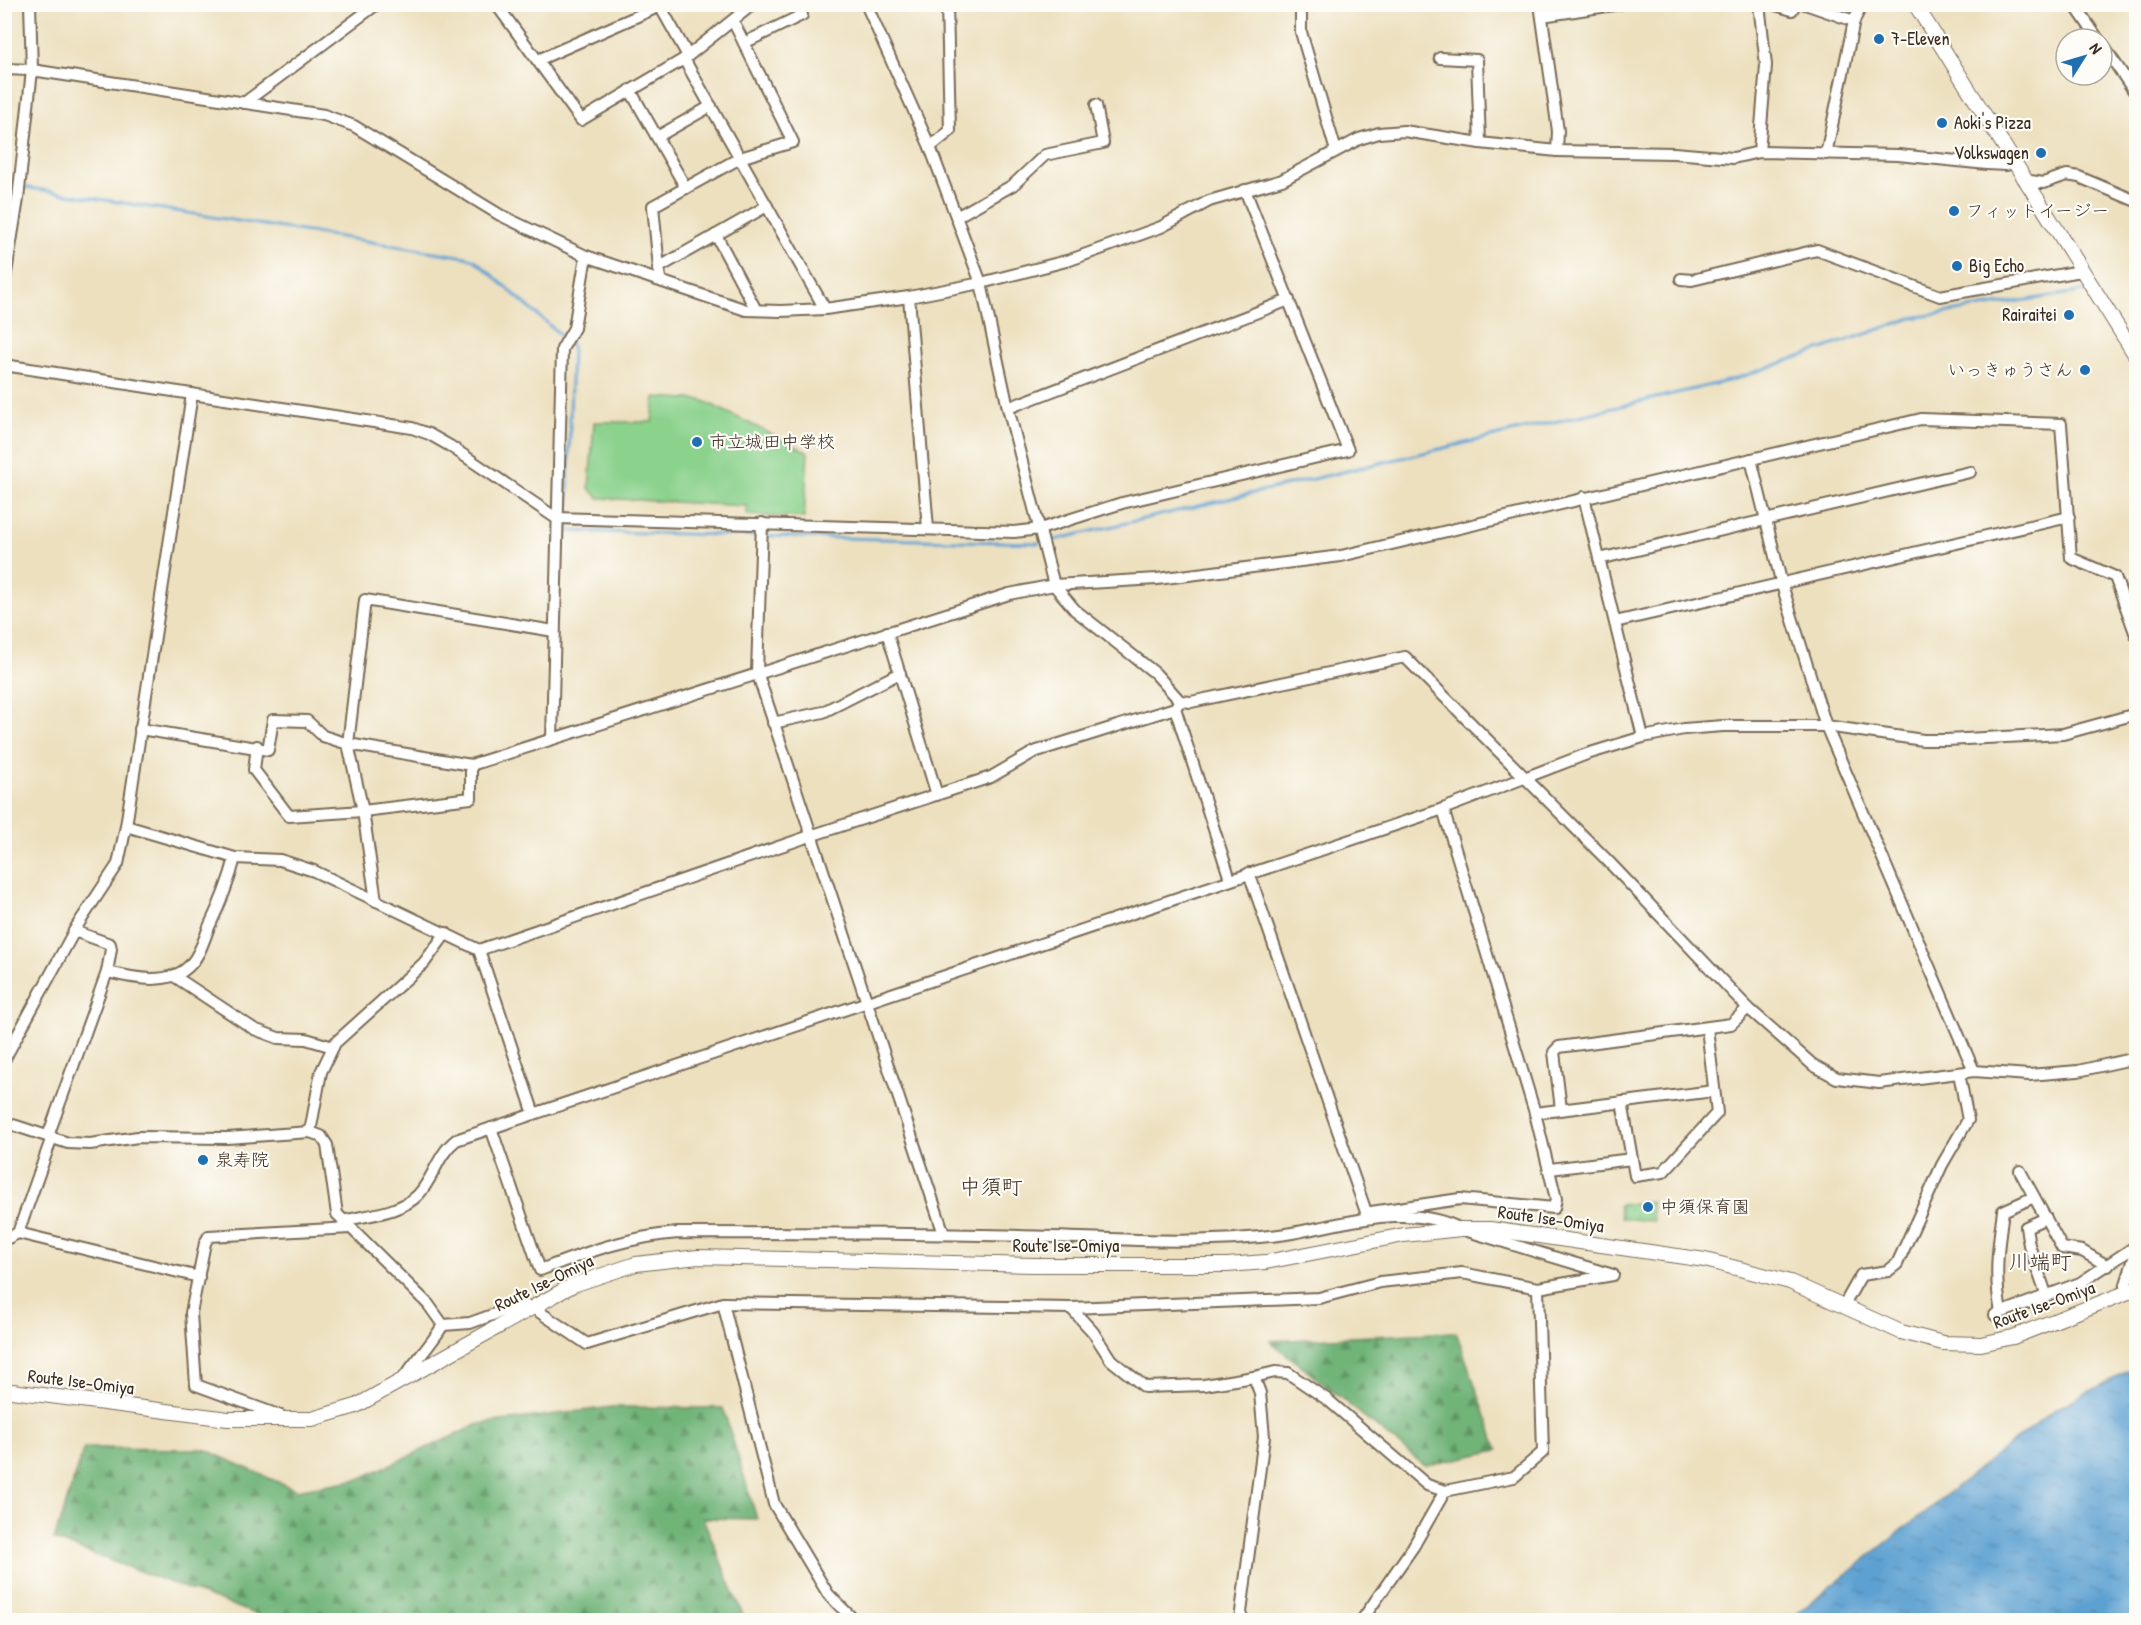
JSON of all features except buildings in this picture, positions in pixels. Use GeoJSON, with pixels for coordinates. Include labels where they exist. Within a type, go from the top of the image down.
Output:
{"type":"FeatureCollection","features":[{"type":"Feature","properties":{"kind":"main road"},"geometry":{"type":"LineString","coordinates":[[1915,4],[2136,356]]}},
{"type":"Feature","properties":{"kind":"main road","name":"Route Ise-Omiya"},"geometry":{"type":"LineString","coordinates":[[8,1390],[228,1419],[292,1421],[312,1419],[356,1406],[532,1307],[603,1274],[636,1264],[698,1257],[1034,1264],[1227,1265],[1266,1262],[1437,1229],[1490,1229],[1705,1260],[1790,1282],[1843,1307],[1922,1339],[1942,1343],[1981,1344],[2013,1337],[2136,1289]]}},
{"type":"Feature","properties":{"kind":"street"},"geometry":{"type":"LineString","coordinates":[[4,285],[19,194],[32,70],[30,4]]}},
{"type":"Feature","properties":{"kind":"street"},"geometry":{"type":"LineString","coordinates":[[244,103],[377,4]]}},
{"type":"Feature","properties":{"kind":"street"},"geometry":{"type":"LineString","coordinates":[[496,4],[581,120],[686,57],[753,4]]}},
{"type":"Feature","properties":{"kind":"street"},"geometry":{"type":"LineString","coordinates":[[744,43],[802,15],[799,4]]}},
{"type":"Feature","properties":{"kind":"street"},"geometry":{"type":"LineString","coordinates":[[866,4],[930,147],[958,216],[981,283],[1008,408],[1054,585],[1075,610],[1155,673],[1178,705],[1230,879]]}},
{"type":"Feature","properties":{"kind":"street"},"geometry":{"type":"LineString","coordinates":[[930,147],[950,131],[947,4]]}},
{"type":"Feature","properties":{"kind":"street"},"geometry":{"type":"LineString","coordinates":[[1301,4],[1301,32],[1336,151]]}},
{"type":"Feature","properties":{"kind":"street"},"geometry":{"type":"LineString","coordinates":[[1540,4],[1558,132],[1557,151]]}},
{"type":"Feature","properties":{"kind":"street"},"geometry":{"type":"LineString","coordinates":[[1542,16],[1620,4]]}},
{"type":"Feature","properties":{"kind":"street"},"geometry":{"type":"LineString","coordinates":[[1759,4],[1766,65],[1759,152]]}},
{"type":"Feature","properties":{"kind":"street"},"geometry":{"type":"LineString","coordinates":[[1772,4],[1792,10],[1795,4]]}},
{"type":"Feature","properties":{"kind":"street"},"geometry":{"type":"LineString","coordinates":[[1805,4],[1854,21]]}},
{"type":"Feature","properties":{"kind":"street"},"geometry":{"type":"LineString","coordinates":[[1826,154],[1854,21],[1862,4]]}},
{"type":"Feature","properties":{"kind":"street"},"geometry":{"type":"LineString","coordinates":[[2074,4],[2090,27]]}},
{"type":"Feature","properties":{"kind":"street"},"geometry":{"type":"LineString","coordinates":[[538,60],[661,5],[711,106],[825,309]]}},
{"type":"Feature","properties":{"kind":"street"},"geometry":{"type":"LineString","coordinates":[[659,273],[653,206],[740,158],[794,142],[733,21]]}},
{"type":"Feature","properties":{"kind":"street"},"geometry":{"type":"LineString","coordinates":[[1440,58],[1477,60],[1480,143]]}},
{"type":"Feature","properties":{"kind":"street"},"geometry":{"type":"LineString","coordinates":[[2114,62],[2136,94]]}},
{"type":"Feature","properties":{"kind":"street"},"geometry":{"type":"LineString","coordinates":[[4,69],[32,70],[324,115],[354,126],[500,214],[586,256],[659,273],[746,310],[825,309],[909,297],[981,283],[1070,260],[1161,227],[1209,201],[1282,180],[1336,151],[1379,133],[1404,131],[1480,143],[1557,151],[1674,153],[1732,158],[1759,152],[1898,155],[2006,165],[2013,163]]}},
{"type":"Feature","properties":{"kind":"street"},"geometry":{"type":"LineString","coordinates":[[630,90],[686,188]]}},
{"type":"Feature","properties":{"kind":"street"},"geometry":{"type":"LineString","coordinates":[[958,216],[1013,185],[1045,155],[1103,142],[1096,105]]}},
{"type":"Feature","properties":{"kind":"street"},"geometry":{"type":"LineString","coordinates":[[657,137],[711,106]]}},
{"type":"Feature","properties":{"kind":"street"},"geometry":{"type":"LineString","coordinates":[[2024,180],[2043,183],[2067,175],[2079,177],[2136,201]]}},
{"type":"Feature","properties":{"kind":"street"},"geometry":{"type":"LineString","coordinates":[[4,364],[421,431],[450,446],[557,518],[762,527],[1041,532],[1122,503],[1348,450],[1245,190]]}},
{"type":"Feature","properties":{"kind":"street"},"geometry":{"type":"LineString","coordinates":[[659,273],[716,235],[767,207]]}},
{"type":"Feature","properties":{"kind":"street"},"geometry":{"type":"LineString","coordinates":[[716,235],[756,310]]}},
{"type":"Feature","properties":{"kind":"street"},"geometry":{"type":"LineString","coordinates":[[1681,279],[1692,280],[1803,251],[1817,250],[1940,296],[2084,275]]}},
{"type":"Feature","properties":{"kind":"street"},"geometry":{"type":"LineString","coordinates":[[552,739],[557,518],[567,339],[574,327],[586,256]]}},
{"type":"Feature","properties":{"kind":"street"},"geometry":{"type":"LineString","coordinates":[[909,297],[928,529]]}},
{"type":"Feature","properties":{"kind":"street"},"geometry":{"type":"LineString","coordinates":[[1008,408],[1289,300]]}},
{"type":"Feature","properties":{"kind":"street"},"geometry":{"type":"LineString","coordinates":[[4,1060],[74,931],[118,864],[126,826],[192,394]]}},
{"type":"Feature","properties":{"kind":"street"},"geometry":{"type":"LineString","coordinates":[[140,729],[257,746],[268,750],[273,720],[307,721],[323,736],[348,744],[471,765],[757,672],[1009,594],[1054,585],[1157,579],[1341,556],[1921,419],[2061,424],[2071,558],[2115,577],[2136,635]]}},
{"type":"Feature","properties":{"kind":"street"},"geometry":{"type":"LineString","coordinates":[[1751,459],[1782,585],[1826,726],[1974,1071]]}},
{"type":"Feature","properties":{"kind":"street"},"geometry":{"type":"LineString","coordinates":[[1599,559],[1970,472]]}},
{"type":"Feature","properties":{"kind":"street"},"geometry":{"type":"LineString","coordinates":[[1584,497],[1643,737]]}},
{"type":"Feature","properties":{"kind":"street"},"geometry":{"type":"LineString","coordinates":[[1615,622],[2069,518]]}},
{"type":"Feature","properties":{"kind":"street"},"geometry":{"type":"LineString","coordinates":[[762,527],[757,672],[944,1234]]}},
{"type":"Feature","properties":{"kind":"street"},"geometry":{"type":"LineString","coordinates":[[376,901],[363,811],[348,744],[366,600],[554,631]]}},
{"type":"Feature","properties":{"kind":"street"},"geometry":{"type":"LineString","coordinates":[[887,632],[937,795]]}},
{"type":"Feature","properties":{"kind":"street"},"geometry":{"type":"LineString","coordinates":[[479,950],[810,836],[991,777],[1034,752],[1178,705],[1405,657],[1608,861],[1748,1008],[1813,1065],[1837,1078],[1879,1083],[1974,1071],[2029,1075],[2078,1071],[2134,1059],[2136,1075]]}},
{"type":"Feature","properties":{"kind":"street"},"geometry":{"type":"LineString","coordinates":[[774,723],[823,712],[900,673]]}},
{"type":"Feature","properties":{"kind":"street"},"geometry":{"type":"LineString","coordinates":[[292,1421],[196,1385],[191,1312],[200,1277],[205,1243],[209,1236],[346,1224],[404,1205],[419,1194],[446,1148],[456,1140],[1443,809],[1587,754],[1643,737],[1684,729],[1723,726],[1826,726],[1923,740],[1946,740],[2063,734],[2136,714]]}},
{"type":"Feature","properties":{"kind":"street"},"geometry":{"type":"LineString","coordinates":[[257,746],[254,770],[289,816],[363,811],[471,798],[471,765]]}},
{"type":"Feature","properties":{"kind":"street"},"geometry":{"type":"LineString","coordinates":[[491,1128],[540,1270],[611,1243],[643,1236],[688,1233],[944,1234],[1184,1240],[1277,1235],[1366,1215],[1460,1199],[1554,1208],[1556,1199],[1550,1169],[1535,1113],[1443,809]]}},
{"type":"Feature","properties":{"kind":"street"},"geometry":{"type":"LineString","coordinates":[[126,826],[235,858],[280,860],[314,871],[479,950],[534,1114]]}},
{"type":"Feature","properties":{"kind":"street"},"geometry":{"type":"LineString","coordinates":[[107,972],[140,980],[174,976],[189,966],[198,954],[221,904],[235,858]]}},
{"type":"Feature","properties":{"kind":"street"},"geometry":{"type":"LineString","coordinates":[[1249,873],[1366,1215]]}},
{"type":"Feature","properties":{"kind":"street"},"geometry":{"type":"LineString","coordinates":[[18,1233],[107,972],[110,944],[74,931]]}},
{"type":"Feature","properties":{"kind":"street"},"geometry":{"type":"LineString","coordinates":[[310,1132],[321,1072],[333,1047],[424,963],[446,933]]}},
{"type":"Feature","properties":{"kind":"street"},"geometry":{"type":"LineString","coordinates":[[174,976],[254,1029],[278,1038],[306,1039],[333,1047]]}},
{"type":"Feature","properties":{"kind":"street"},"geometry":{"type":"LineString","coordinates":[[1561,1109],[1554,1052],[1559,1047],[1731,1024],[1748,1008]]}},
{"type":"Feature","properties":{"kind":"street"},"geometry":{"type":"LineString","coordinates":[[1622,1102],[1635,1176],[1663,1172],[1717,1113],[1707,1028]]}},
{"type":"Feature","properties":{"kind":"street"},"geometry":{"type":"LineString","coordinates":[[1843,1307],[1856,1280],[1862,1275],[1888,1271],[1897,1264],[1942,1165],[1968,1120],[1959,1073]]}},
{"type":"Feature","properties":{"kind":"street"},"geometry":{"type":"LineString","coordinates":[[1535,1113],[1714,1091]]}},
{"type":"Feature","properties":{"kind":"street"},"geometry":{"type":"LineString","coordinates":[[4,1122],[68,1143],[90,1144],[138,1137],[227,1138],[310,1132],[321,1136],[327,1145],[337,1214],[428,1304],[443,1325]]}},
{"type":"Feature","properties":{"kind":"street"},"geometry":{"type":"LineString","coordinates":[[1550,1169],[1632,1159]]}},
{"type":"Feature","properties":{"kind":"street"},"geometry":{"type":"LineString","coordinates":[[2020,1171],[2062,1248],[2082,1251],[2108,1266]]}},
{"type":"Feature","properties":{"kind":"street"},"geometry":{"type":"LineString","coordinates":[[2034,1197],[2002,1211],[1996,1260],[1998,1313],[2080,1282],[2136,1246]]}},
{"type":"Feature","properties":{"kind":"street"},"geometry":{"type":"LineString","coordinates":[[443,1325],[470,1323],[520,1305],[532,1307],[587,1344],[723,1303],[1071,1308],[1319,1298],[1380,1282],[1462,1273],[1538,1288],[1613,1275],[1461,1229],[1444,1220],[1366,1215]]}},
{"type":"Feature","properties":{"kind":"street"},"geometry":{"type":"LineString","coordinates":[[2046,1218],[2026,1227],[2029,1245],[2046,1294]]}},
{"type":"Feature","properties":{"kind":"street"},"geometry":{"type":"LineString","coordinates":[[4,1240],[18,1233],[200,1277]]}},
{"type":"Feature","properties":{"kind":"street"},"geometry":{"type":"LineString","coordinates":[[2123,1294],[2136,1252]]}},
{"type":"Feature","properties":{"kind":"street"},"geometry":{"type":"LineString","coordinates":[[1071,1308],[1093,1332],[1111,1360],[1145,1387],[1204,1385],[1275,1372],[1288,1373],[1338,1408],[1427,1485],[1445,1491],[1514,1477],[1543,1452],[1538,1288]]}},
{"type":"Feature","properties":{"kind":"street"},"geometry":{"type":"LineString","coordinates":[[723,1303],[774,1504],[828,1594],[854,1620]]}},
{"type":"Feature","properties":{"kind":"street"},"geometry":{"type":"LineString","coordinates":[[403,1379],[414,1363],[431,1346],[443,1325]]}},
{"type":"Feature","properties":{"kind":"street"},"geometry":{"type":"LineString","coordinates":[[1240,1620],[1264,1437],[1260,1393],[1254,1377]]}},
{"type":"Feature","properties":{"kind":"street"},"geometry":{"type":"LineString","coordinates":[[1362,1620],[1413,1547],[1445,1491]]}},
{"type":"Feature","properties":{"kind":"green space"},"geometry":{"type":"Polygon","coordinates":[[[655,397],[702,400],[808,452],[804,518],[747,515],[747,506],[599,498],[589,488],[594,422],[652,422],[655,397]]]}},
{"type":"Feature","properties":{"kind":"green space"},"geometry":{"type":"Polygon","coordinates":[[[1651,1201],[1653,1221],[1621,1218],[1619,1205],[1651,1201]]]}},
{"type":"Feature","properties":{"kind":"green space"},"geometry":{"type":"Polygon","coordinates":[[[1456,1332],[1498,1450],[1425,1466],[1270,1341],[1456,1332]]]}},
{"type":"Feature","properties":{"kind":"green space"},"geometry":{"type":"Polygon","coordinates":[[[612,1407],[723,1408],[757,1519],[703,1518],[745,1620],[272,1620],[54,1540],[84,1448],[204,1449],[296,1490],[359,1479],[479,1424],[612,1407]]]}},
{"type":"Feature","properties":{"kind":"water"},"geometry":{"type":"Polygon","coordinates":[[[2136,1367],[2136,1620],[1789,1620],[2052,1411],[2136,1367]]]}},
{"type":"Feature","properties":{"kind":"waterway"},"geometry":{"type":"LineString","coordinates":[[4,184],[466,257],[475,260],[564,338]]}},
{"type":"Feature","properties":{"kind":"waterway"},"geometry":{"type":"LineString","coordinates":[[1046,542],[1732,380],[1912,318],[2091,290]]}},
{"type":"Feature","properties":{"kind":"waterway"},"geometry":{"type":"LineString","coordinates":[[569,342],[572,346],[567,531],[1039,543]]}},
{"type":"Feature","properties":{"kind":"place","name":"7-Eleven"},"geometry":{"type":"Point","coordinates":[1879,39]}},
{"type":"Feature","properties":{"kind":"place","name":"Aoki's Pizza"},"geometry":{"type":"Point","coordinates":[1942,123]}},
{"type":"Feature","properties":{"kind":"place","name":"Volkswagen"},"geometry":{"type":"Point","coordinates":[2041,153]}},
{"type":"Feature","properties":{"kind":"place","name":"フィットイージー"},"geometry":{"type":"Point","coordinates":[1954,211]}},
{"type":"Feature","properties":{"kind":"place","name":"Big Echo"},"geometry":{"type":"Point","coordinates":[1957,266]}},
{"type":"Feature","properties":{"kind":"place","name":"Rairaitei"},"geometry":{"type":"Point","coordinates":[2069,315]}},
{"type":"Feature","properties":{"kind":"place","name":"いっきゅうさん"},"geometry":{"type":"Point","coordinates":[2085,370]}},
{"type":"Feature","properties":{"kind":"place","name":"市立城田中学校"},"geometry":{"type":"Point","coordinates":[697,442]}},
{"type":"Feature","properties":{"kind":"place","name":"泉寿院"},"geometry":{"type":"Point","coordinates":[203,1160]}},
{"type":"Feature","properties":{"kind":"place","name":"中須保育園"},"geometry":{"type":"Point","coordinates":[1648,1207]}},
{"type":"Feature","properties":{"kind":"district","name":"中須町"},"geometry":{"type":"Point","coordinates":[991,1187]}},
{"type":"Feature","properties":{"kind":"district","name":"川端町"},"geometry":{"type":"Point","coordinates":[2040,1262]}}]}
